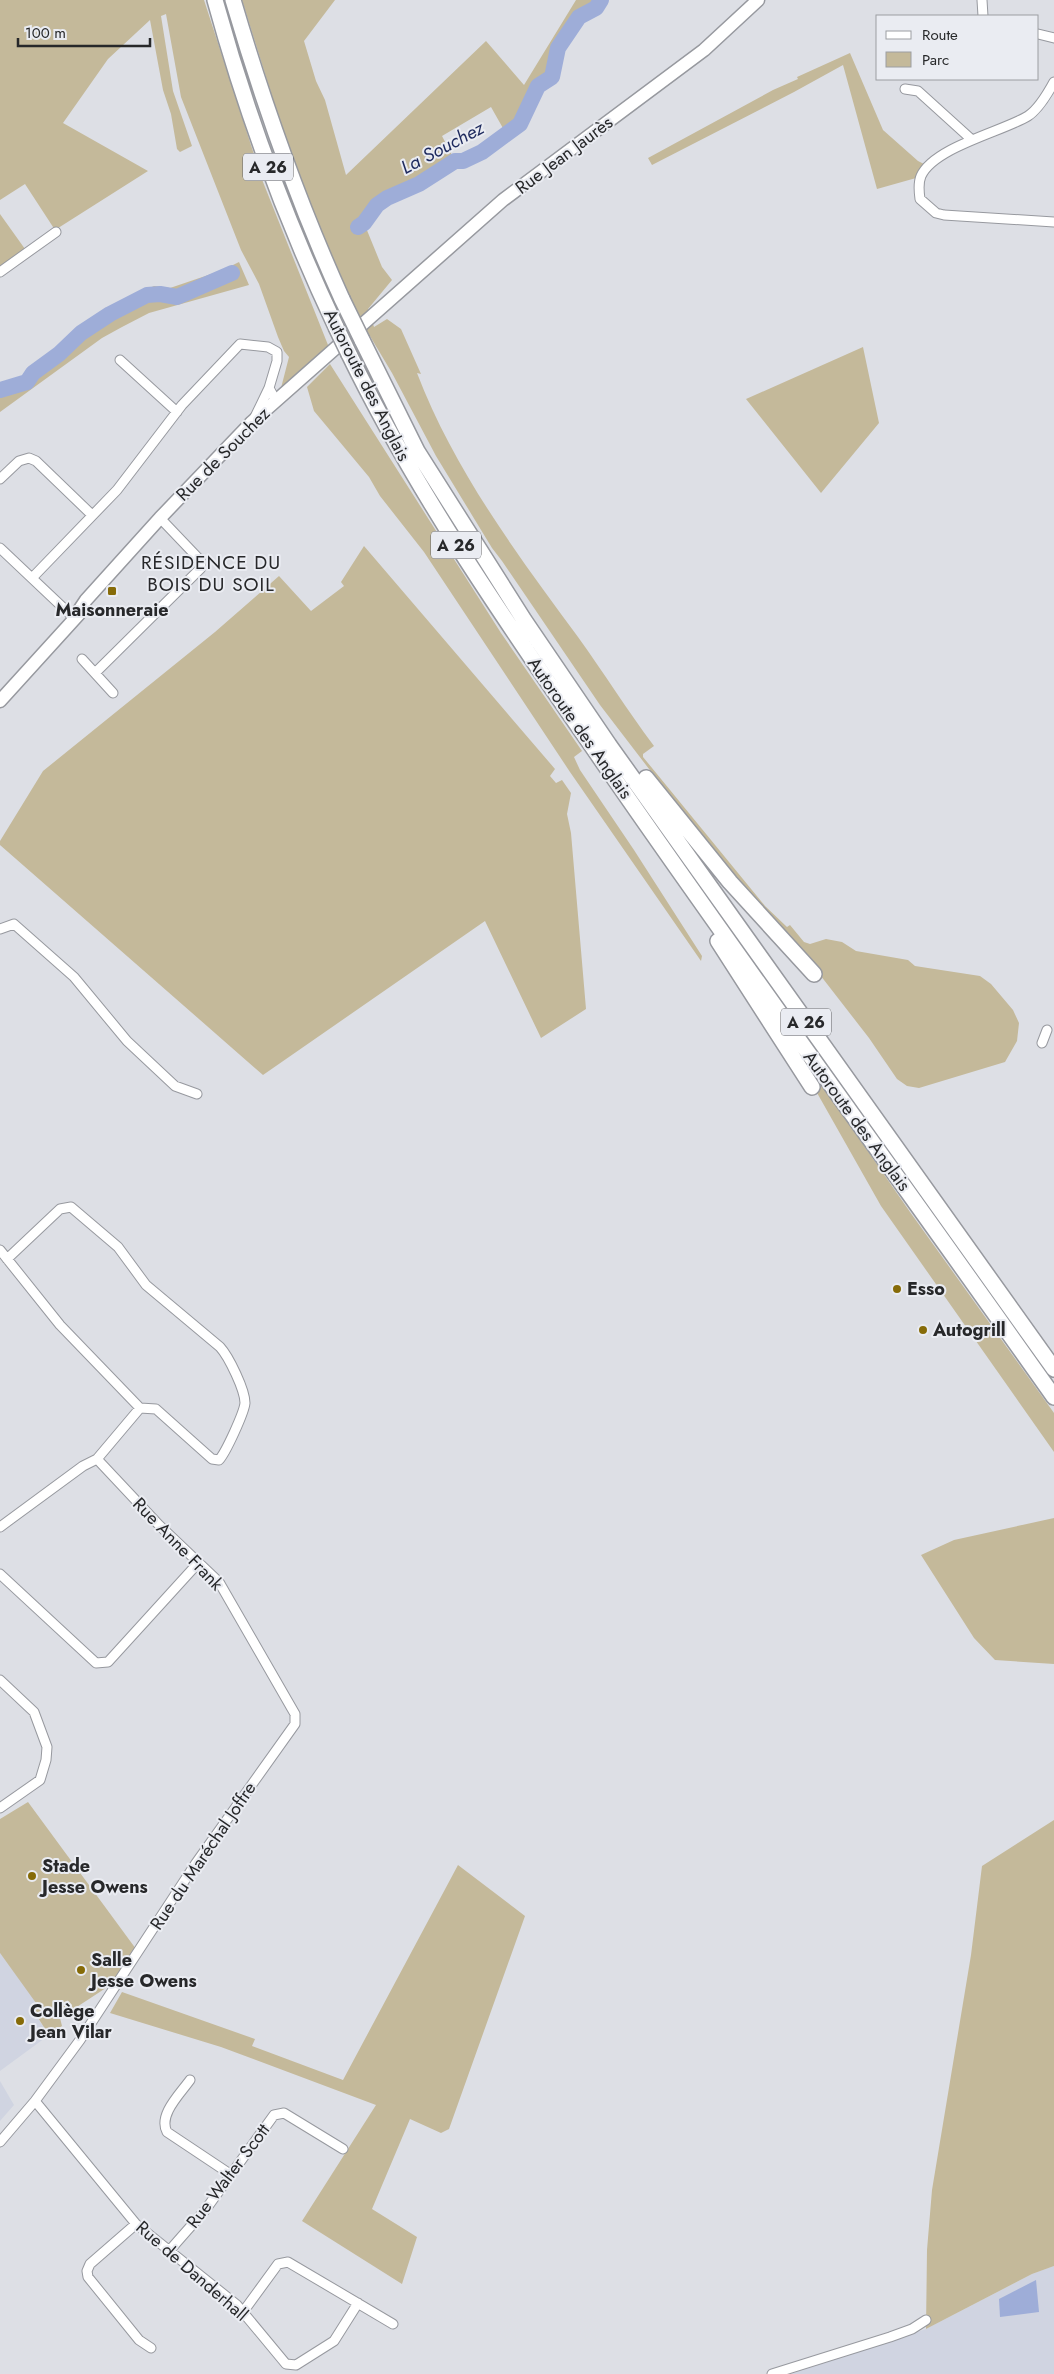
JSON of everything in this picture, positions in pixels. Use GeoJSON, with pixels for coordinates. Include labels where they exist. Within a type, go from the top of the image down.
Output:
{"type":"FeatureCollection","features":[{"type":"Feature","properties":{"kind":"highway","name":"Autoroute des Anglais"},"geometry":{"type":"LineString","coordinates":[[215,0],[241,90],[280,201],[349,354],[373,403],[410,470],[472,570],[680,874],[1054,1397]]}},
{"type":"Feature","properties":{"kind":"highway","name":"Autoroute des Anglais"},"geometry":{"type":"LineString","coordinates":[[233,0],[276,135],[309,224],[342,299],[417,451],[494,574],[621,761],[1054,1369]]}},
{"type":"Feature","properties":{"kind":"highway"},"geometry":{"type":"LineString","coordinates":[[561,673],[583,692],[655,791],[702,850],[814,974]]}},
{"type":"Feature","properties":{"kind":"highway"},"geometry":{"type":"LineString","coordinates":[[680,874],[697,907],[747,990],[812,1087]]}},
{"type":"Feature","properties":{"kind":"main road","name":"Rue Jean Jaurès"},"geometry":{"type":"LineString","coordinates":[[276,401],[373,314],[402,293],[504,200],[704,50],[758,0]]}},
{"type":"Feature","properties":{"kind":"main road","name":"Rue de Souchez"},"geometry":{"type":"LineString","coordinates":[[163,520],[252,422],[276,401]]}},
{"type":"Feature","properties":{"kind":"main road","name":"Rue de Souchez"},"geometry":{"type":"LineString","coordinates":[[0,701],[74,618],[86,600],[276,401]]}},
{"type":"Feature","properties":{"kind":"street"},"geometry":{"type":"LineString","coordinates":[[982,0],[983,15]]}},
{"type":"Feature","properties":{"kind":"street"},"geometry":{"type":"LineString","coordinates":[[1039,34],[1054,38]]}},
{"type":"Feature","properties":{"kind":"street"},"geometry":{"type":"LineString","coordinates":[[1054,83],[1028,116],[971,139],[928,166],[921,176],[919,185],[920,199],[936,213],[1054,222]]}},
{"type":"Feature","properties":{"kind":"street"},"geometry":{"type":"LineString","coordinates":[[905,89],[918,91],[971,139]]}},
{"type":"Feature","properties":{"kind":"street"},"geometry":{"type":"LineString","coordinates":[[0,272],[56,232]]}},
{"type":"Feature","properties":{"kind":"street"},"geometry":{"type":"LineString","coordinates":[[33,577],[117,490],[177,412],[240,344],[273,348],[277,356],[269,388],[252,422]]}},
{"type":"Feature","properties":{"kind":"street"},"geometry":{"type":"LineString","coordinates":[[120,360],[177,412]]}},
{"type":"Feature","properties":{"kind":"street"},"geometry":{"type":"LineString","coordinates":[[269,388],[276,401]]}},
{"type":"Feature","properties":{"kind":"street"},"geometry":{"type":"LineString","coordinates":[[0,479],[19,461],[29,458],[36,461],[92,514]]}},
{"type":"Feature","properties":{"kind":"street"},"geometry":{"type":"LineString","coordinates":[[95,673],[201,568],[201,561],[163,520]]}},
{"type":"Feature","properties":{"kind":"street"},"geometry":{"type":"LineString","coordinates":[[0,548],[33,577],[74,618]]}},
{"type":"Feature","properties":{"kind":"street"},"geometry":{"type":"LineString","coordinates":[[82,659],[113,693]]}},
{"type":"Feature","properties":{"kind":"street"},"geometry":{"type":"LineString","coordinates":[[0,929],[14,924],[74,977],[127,1042],[175,1086],[197,1094]]}},
{"type":"Feature","properties":{"kind":"street"},"geometry":{"type":"LineString","coordinates":[[1042,1043],[1048,1030]]}},
{"type":"Feature","properties":{"kind":"street"},"geometry":{"type":"LineString","coordinates":[[0,1250],[7,1259],[60,1324],[140,1408],[156,1409],[212,1459],[220,1460],[245,1404],[243,1393],[225,1352],[146,1285],[118,1247],[71,1207],[60,1209],[7,1259]]}},
{"type":"Feature","properties":{"kind":"street"},"geometry":{"type":"LineString","coordinates":[[0,1527],[83,1466],[97,1459],[140,1408]]}},
{"type":"Feature","properties":{"kind":"street","name":"Rue Anne Frank"},"geometry":{"type":"LineString","coordinates":[[97,1459],[159,1525],[219,1582],[295,1714]]}},
{"type":"Feature","properties":{"kind":"street"},"geometry":{"type":"LineString","coordinates":[[0,1574],[96,1663],[101,1663],[108,1662],[199,1562]]}},
{"type":"Feature","properties":{"kind":"street"},"geometry":{"type":"LineString","coordinates":[[0,1680],[34,1712],[47,1747],[46,1760],[40,1780],[0,1808]]}},
{"type":"Feature","properties":{"kind":"street","name":"Rue du Maréchal Joffre"},"geometry":{"type":"LineString","coordinates":[[0,2142],[35,2101],[97,2016],[238,1802],[280,1747],[295,1724],[295,1714]]}},
{"type":"Feature","properties":{"kind":"street"},"geometry":{"type":"LineString","coordinates":[[190,2080],[164,2118],[164,2126],[167,2132],[230,2174]]}},
{"type":"Feature","properties":{"kind":"street","name":"Rue de Danderhall"},"geometry":{"type":"LineString","coordinates":[[35,2101],[136,2224],[243,2312],[286,2364],[296,2365],[334,2342],[358,2303]]}},
{"type":"Feature","properties":{"kind":"street","name":"Rue Walter Scott"},"geometry":{"type":"LineString","coordinates":[[170,2251],[206,2209],[274,2115],[284,2113],[343,2149]]}},
{"type":"Feature","properties":{"kind":"street"},"geometry":{"type":"LineString","coordinates":[[136,2224],[90,2264],[87,2271],[88,2277],[139,2340],[151,2348]]}},
{"type":"Feature","properties":{"kind":"street"},"geometry":{"type":"LineString","coordinates":[[243,2312],[278,2264],[283,2261],[288,2262],[393,2324]]}},
{"type":"Feature","properties":{"kind":"street"},"geometry":{"type":"LineString","coordinates":[[772,2374],[890,2337],[912,2329],[926,2320]]}},
{"type":"Feature","properties":{"kind":"shaded area","name":"Collège Jean Vilar"},"geometry":{"type":"Polygon","coordinates":[[[0,1953],[37,2003],[31,2008],[49,2035],[0,2071],[0,1953]]]}},
{"type":"Feature","properties":{"kind":"shaded area","name":"Collège Jean Vilar"},"geometry":{"type":"Polygon","coordinates":[[[0,2081],[14,2105],[0,2121],[0,2081]]]}},
{"type":"Feature","properties":{"kind":"shaded area"},"geometry":{"type":"Polygon","coordinates":[[[1054,2266],[1054,2374],[791,2374],[926,2329],[1032,2274],[1054,2266]]]}},
{"type":"Feature","properties":{"kind":"green space"},"geometry":{"type":"Polygon","coordinates":[[[0,0],[204,0],[263,182],[330,350],[281,388],[289,357],[278,337],[259,284],[241,250],[181,97],[166,14],[161,16],[173,91],[192,146],[180,152],[177,149],[171,114],[163,90],[150,20],[108,59],[63,123],[148,171],[55,230],[25,184],[0,200],[0,0]]]}},
{"type":"Feature","properties":{"kind":"green space"},"geometry":{"type":"Polygon","coordinates":[[[242,0],[335,0],[304,41],[316,81],[325,100],[346,175],[486,41],[524,85],[576,0],[602,0],[598,6],[579,17],[558,48],[552,77],[538,86],[531,96],[523,119],[508,133],[504,130],[491,107],[442,136],[455,161],[421,183],[389,198],[370,214],[364,223],[382,267],[392,280],[368,309],[374,327],[387,319],[401,329],[421,374],[417,373],[432,409],[449,443],[488,510],[654,746],[643,754],[643,757],[765,906],[787,927],[790,925],[804,942],[810,944],[826,939],[842,942],[856,951],[908,960],[915,966],[980,976],[991,984],[1013,1010],[1019,1023],[1017,1041],[1005,1062],[919,1088],[907,1086],[897,1079],[869,1038],[817,971],[718,859],[600,705],[492,548],[436,456],[392,373],[358,316],[322,236],[290,154],[242,0]]]}},
{"type":"Feature","properties":{"kind":"green space"},"geometry":{"type":"Polygon","coordinates":[[[850,53],[883,130],[918,161],[928,166],[916,178],[877,189],[843,65],[652,165],[648,158],[773,90],[798,79],[797,77],[850,53]]]}},
{"type":"Feature","properties":{"kind":"green space"},"geometry":{"type":"Polygon","coordinates":[[[0,214],[25,249],[0,267],[0,214]]]}},
{"type":"Feature","properties":{"kind":"green space"},"geometry":{"type":"Polygon","coordinates":[[[239,262],[249,285],[149,313],[102,338],[0,412],[0,389],[23,377],[109,307],[154,286],[170,288],[223,270],[239,262]]]}},
{"type":"Feature","properties":{"kind":"green space"},"geometry":{"type":"Polygon","coordinates":[[[863,347],[879,423],[821,493],[746,399],[863,347]]]}},
{"type":"Feature","properties":{"kind":"green space"},"geometry":{"type":"Polygon","coordinates":[[[330,364],[501,633],[582,751],[574,757],[580,770],[702,956],[701,961],[570,772],[424,552],[380,496],[369,477],[314,411],[307,387],[330,364]]]}},
{"type":"Feature","properties":{"kind":"green space"},"geometry":{"type":"Polygon","coordinates":[[[364,546],[555,769],[550,776],[556,783],[562,780],[571,793],[567,814],[571,833],[586,1009],[541,1038],[485,921],[263,1075],[0,845],[0,841],[43,771],[215,632],[279,576],[311,611],[344,586],[341,582],[364,546]]]}},
{"type":"Feature","properties":{"kind":"green space"},"geometry":{"type":"Polygon","coordinates":[[[804,1059],[910,1212],[1054,1413],[1054,1452],[881,1206],[799,1061],[804,1059]]]}},
{"type":"Feature","properties":{"kind":"green space"},"geometry":{"type":"Polygon","coordinates":[[[1054,1518],[1054,1664],[995,1660],[974,1638],[921,1555],[954,1540],[1054,1518]]]}},
{"type":"Feature","properties":{"kind":"green space"},"geometry":{"type":"Polygon","coordinates":[[[28,1802],[136,1949],[115,1982],[60,2018],[62,2026],[49,2035],[31,2007],[36,2003],[0,1953],[0,1819],[28,1802]]]}},
{"type":"Feature","properties":{"kind":"green space"},"geometry":{"type":"Polygon","coordinates":[[[1054,1820],[1054,2266],[1032,2274],[926,2329],[927,2250],[932,2190],[971,1955],[982,1866],[1054,1820]]]}},
{"type":"Feature","properties":{"kind":"green space"},"geometry":{"type":"Polygon","coordinates":[[[458,1865],[525,1916],[449,2129],[441,2133],[410,2119],[372,2209],[417,2237],[402,2284],[302,2221],[376,2105],[221,2047],[110,2013],[122,1992],[255,2039],[252,2046],[343,2080],[458,1865]]]}},
{"type":"Feature","properties":{"kind":"water"},"geometry":{"type":"Polygon","coordinates":[[[1036,2280],[1039,2312],[1000,2317],[999,2299],[1036,2280]]]}},
{"type":"Feature","properties":{"kind":"waterway","name":"La Souchez"},"geometry":{"type":"LineString","coordinates":[[358,227],[364,223],[377,205],[387,198],[419,184],[455,161],[463,161],[482,152],[520,124],[538,86],[552,77],[558,48],[579,17],[596,8],[601,0]]}},
{"type":"Feature","properties":{"kind":"waterway","name":"La Souchez"},"geometry":{"type":"LineString","coordinates":[[0,390],[27,382],[33,373],[59,354],[81,333],[110,314],[147,295],[160,294],[177,297],[232,273]]}},
{"type":"Feature","properties":{"kind":"place","name":"Maisonneraie"},"geometry":{"type":"Point","coordinates":[112,591]}},
{"type":"Feature","properties":{"kind":"place","name":"Esso"},"geometry":{"type":"Point","coordinates":[897,1289]}},
{"type":"Feature","properties":{"kind":"place","name":"Autogrill"},"geometry":{"type":"Point","coordinates":[923,1330]}},
{"type":"Feature","properties":{"kind":"place","name":"Stade Jesse Owens"},"geometry":{"type":"Point","coordinates":[32,1876]}},
{"type":"Feature","properties":{"kind":"place","name":"Salle Jesse Owens"},"geometry":{"type":"Point","coordinates":[81,1970]}},
{"type":"Feature","properties":{"kind":"place","name":"Collège Jean Vilar"},"geometry":{"type":"Point","coordinates":[20,2021]}},
{"type":"Feature","properties":{"kind":"district","name":"RÉSIDENCE DU BOIS DU SOIL"},"geometry":{"type":"Point","coordinates":[211,573]}}]}
